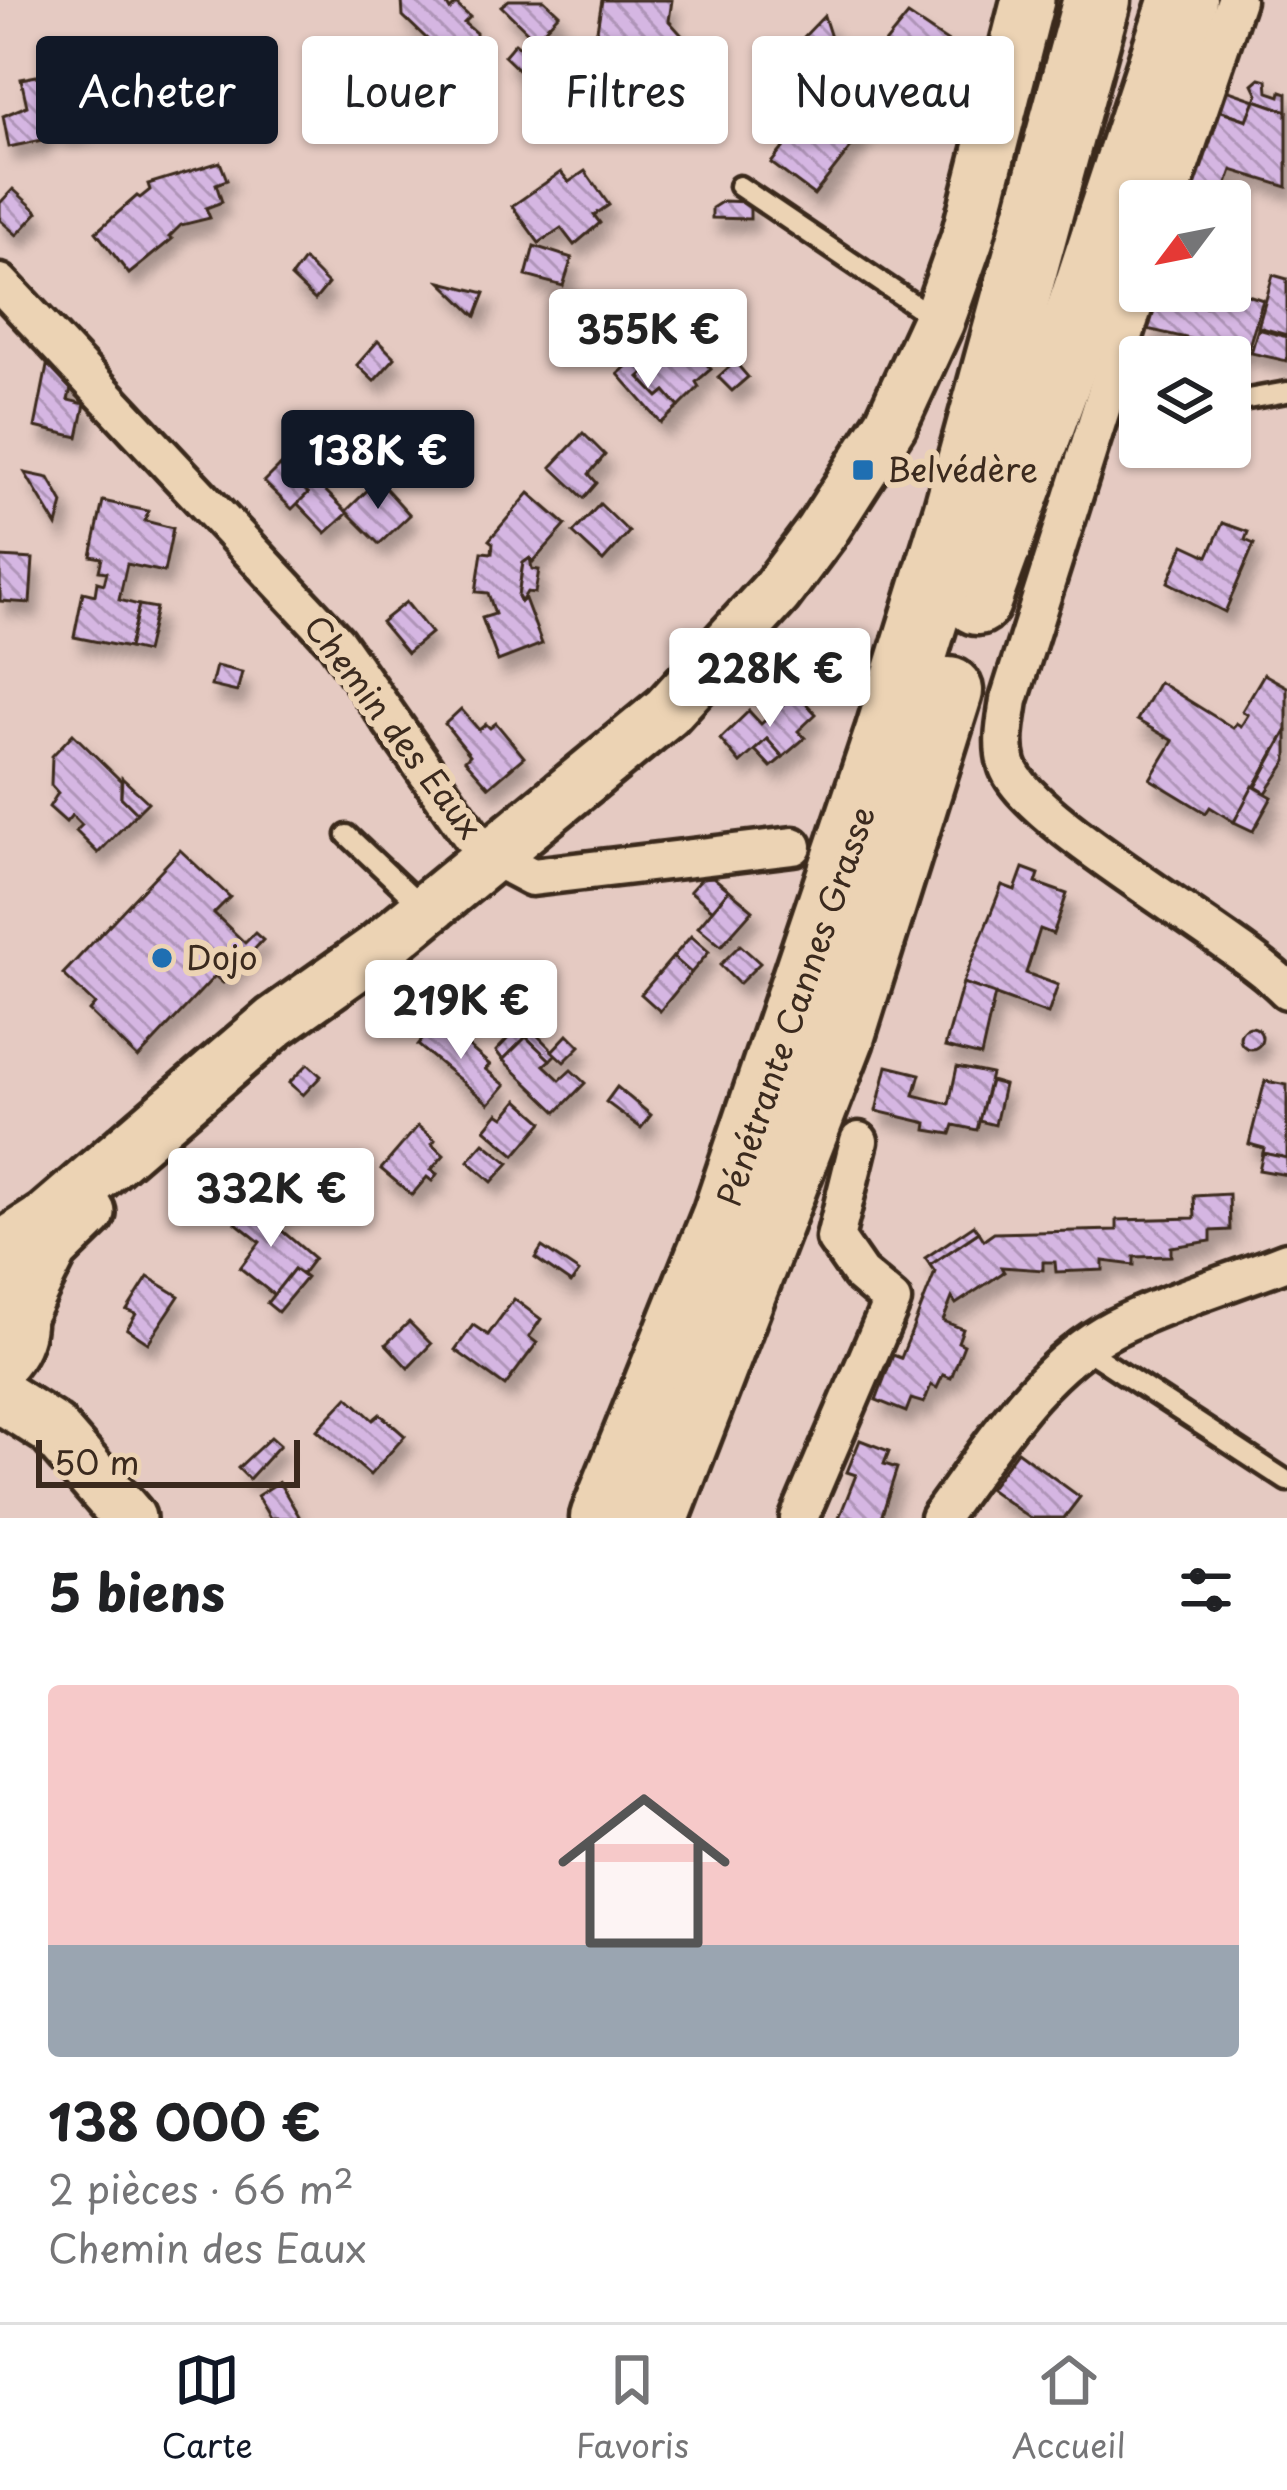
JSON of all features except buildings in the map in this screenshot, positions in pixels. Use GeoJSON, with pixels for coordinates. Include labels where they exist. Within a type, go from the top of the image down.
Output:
{"type":"FeatureCollection","features":[{"type":"Feature","properties":{"kind":"highway","name":"Pénétrante Cannes Grasse"},"geometry":{"type":"LineString","coordinates":[[604,1518],[726,1216],[889,734],[957,513],[1097,0]]}},
{"type":"Feature","properties":{"kind":"highway","name":"Pénétrante Cannes Grasse"},"geometry":{"type":"LineString","coordinates":[[655,1518],[840,1038],[977,601],[1138,0]]}},
{"type":"Feature","properties":{"kind":"highway"},"geometry":{"type":"LineString","coordinates":[[977,601],[1062,366],[1183,0]]}},
{"type":"Feature","properties":{"kind":"street"},"geometry":{"type":"LineString","coordinates":[[0,1250],[47,1218],[275,1022],[377,950],[667,711],[776,592],[891,423],[938,321],[967,239],[1028,0]]}},
{"type":"Feature","properties":{"kind":"street"},"geometry":{"type":"LineString","coordinates":[[1175,180],[1236,0]]}},
{"type":"Feature","properties":{"kind":"street","name":"Chemin des Eaux"},"geometry":{"type":"LineString","coordinates":[[0,283],[336,642],[471,836],[492,856]]}},
{"type":"Feature","properties":{"kind":"street"},"geometry":{"type":"LineString","coordinates":[[1119,392],[1009,700],[1004,736],[1007,768],[1025,795],[1265,967],[1287,989]]}},
{"type":"Feature","properties":{"kind":"street"},"geometry":{"type":"LineString","coordinates":[[492,856],[532,877],[793,846]]}},
{"type":"Feature","properties":{"kind":"street"},"geometry":{"type":"LineString","coordinates":[[52,1429],[9,1322],[52,1249],[290,1041],[377,950]]}},
{"type":"Feature","properties":{"kind":"street"},"geometry":{"type":"LineString","coordinates":[[799,1518],[892,1301],[860,1274],[835,1238],[860,1141]]}},
{"type":"Feature","properties":{"kind":"street"},"geometry":{"type":"LineString","coordinates":[[939,1518],[1027,1400],[1085,1349],[1113,1329],[1287,1261]]}},
{"type":"Feature","properties":{"kind":"street"},"geometry":{"type":"LineString","coordinates":[[0,1396],[52,1429],[129,1518]]}},
{"type":"Feature","properties":{"kind":"lane"},"geometry":{"type":"LineString","coordinates":[[739,186],[938,321]]}},
{"type":"Feature","properties":{"kind":"lane"},"geometry":{"type":"LineString","coordinates":[[1251,398],[1287,392]]}},
{"type":"Feature","properties":{"kind":"lane"},"geometry":{"type":"LineString","coordinates":[[346,835],[427,910]]}},
{"type":"Feature","properties":{"kind":"lane"},"geometry":{"type":"LineString","coordinates":[[1085,1349],[1287,1481]]}},
{"type":"Feature","properties":{"kind":"place","name":"Belvédère"},"geometry":{"type":"Point","coordinates":[863,470]}},
{"type":"Feature","properties":{"kind":"place","name":"Dojo"},"geometry":{"type":"Point","coordinates":[162,958]}}]}
